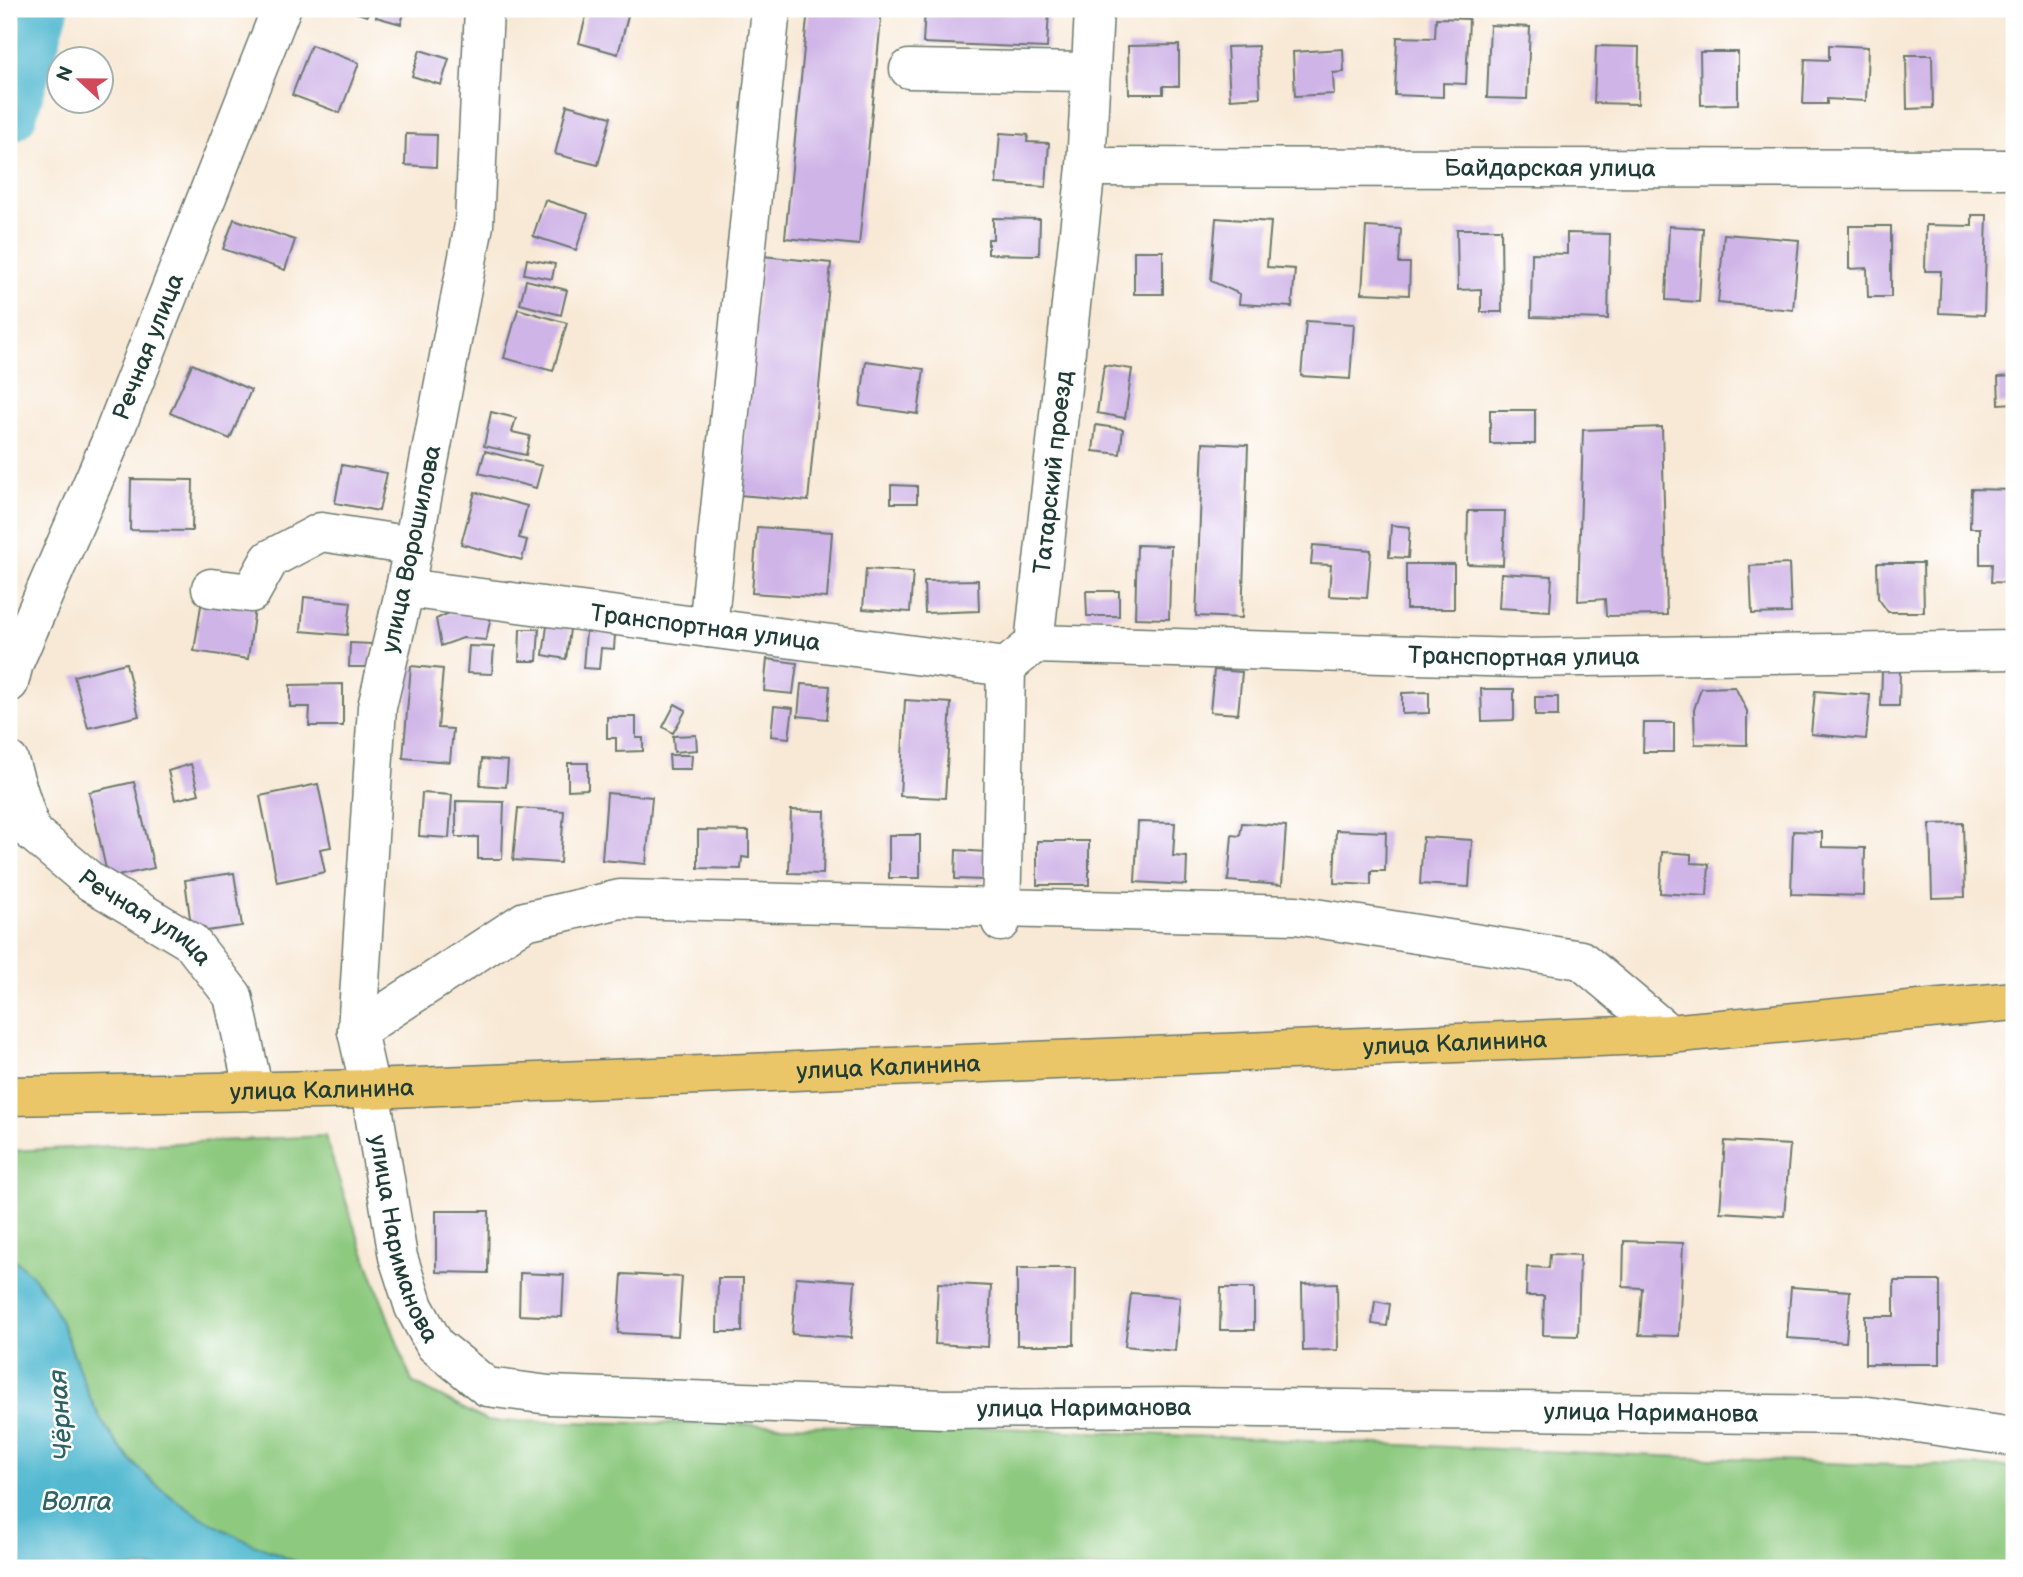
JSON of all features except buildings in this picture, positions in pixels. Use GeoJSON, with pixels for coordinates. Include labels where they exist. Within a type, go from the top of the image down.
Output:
{"type":"FeatureCollection","features":[{"type":"Feature","properties":{"kind":"highway","name":"улица Калинина"},"geometry":{"type":"LineString","coordinates":[[9,1096],[370,1089],[1669,1034],[2014,1002]]}},
{"type":"Feature","properties":{"kind":"street","name":"Речная улица"},"geometry":{"type":"LineString","coordinates":[[9,683],[14,663],[110,443],[281,9]]}},
{"type":"Feature","properties":{"kind":"street","name":"улица Ворошилова"},"geometry":{"type":"LineString","coordinates":[[370,1089],[357,1031],[377,707],[405,587],[474,225],[484,9]]}},
{"type":"Feature","properties":{"kind":"street"},"geometry":{"type":"LineString","coordinates":[[708,628],[772,9]]}},
{"type":"Feature","properties":{"kind":"street","name":"Татарский проезд"},"geometry":{"type":"LineString","coordinates":[[1001,914],[1020,656],[1086,167],[1094,9]]}},
{"type":"Feature","properties":{"kind":"street"},"geometry":{"type":"LineString","coordinates":[[909,69],[1091,72]]}},
{"type":"Feature","properties":{"kind":"street","name":"Байдарская улица"},"geometry":{"type":"LineString","coordinates":[[1086,167],[2014,169]]}},
{"type":"Feature","properties":{"kind":"street"},"geometry":{"type":"LineString","coordinates":[[211,588],[251,593],[270,559],[321,531],[413,546]]}},
{"type":"Feature","properties":{"kind":"street","name":"Транспортная улица"},"geometry":{"type":"LineString","coordinates":[[405,587],[708,628],[1020,656],[1520,658],[2014,650]]}},
{"type":"Feature","properties":{"kind":"street","name":"Речная улица"},"geometry":{"type":"LineString","coordinates":[[9,761],[31,831],[91,883],[191,942],[233,996],[254,1092]]}},
{"type":"Feature","properties":{"kind":"street"},"geometry":{"type":"LineString","coordinates":[[357,1031],[525,921],[620,899],[1001,914],[1296,915],[1581,960],[1669,1034]]}},
{"type":"Feature","properties":{"kind":"street","name":"улица Нариманова"},"geometry":{"type":"LineString","coordinates":[[370,1089],[398,1257],[414,1307],[435,1345],[487,1387],[549,1395],[944,1409],[1184,1407],[1861,1415],[2014,1437]]}},
{"type":"Feature","properties":{"kind":"green space"},"geometry":{"type":"Polygon","coordinates":[[[325,1136],[353,1223],[412,1382],[487,1421],[999,1428],[1850,1464],[2014,1467],[2014,1568],[313,1568],[248,1542],[185,1507],[132,1461],[110,1433],[92,1402],[52,1305],[33,1277],[9,1255],[9,1151],[325,1136]]]}},
{"type":"Feature","properties":{"kind":"water","name":"Волга"},"geometry":{"type":"Polygon","coordinates":[[[9,1255],[33,1277],[52,1305],[92,1402],[110,1433],[132,1461],[185,1507],[248,1542],[313,1568],[9,1568],[9,1255]]]}},
{"type":"Feature","properties":{"kind":"waterway","name":"Чёрная"},"geometry":{"type":"LineString","coordinates":[[9,114],[41,9]]}}]}
